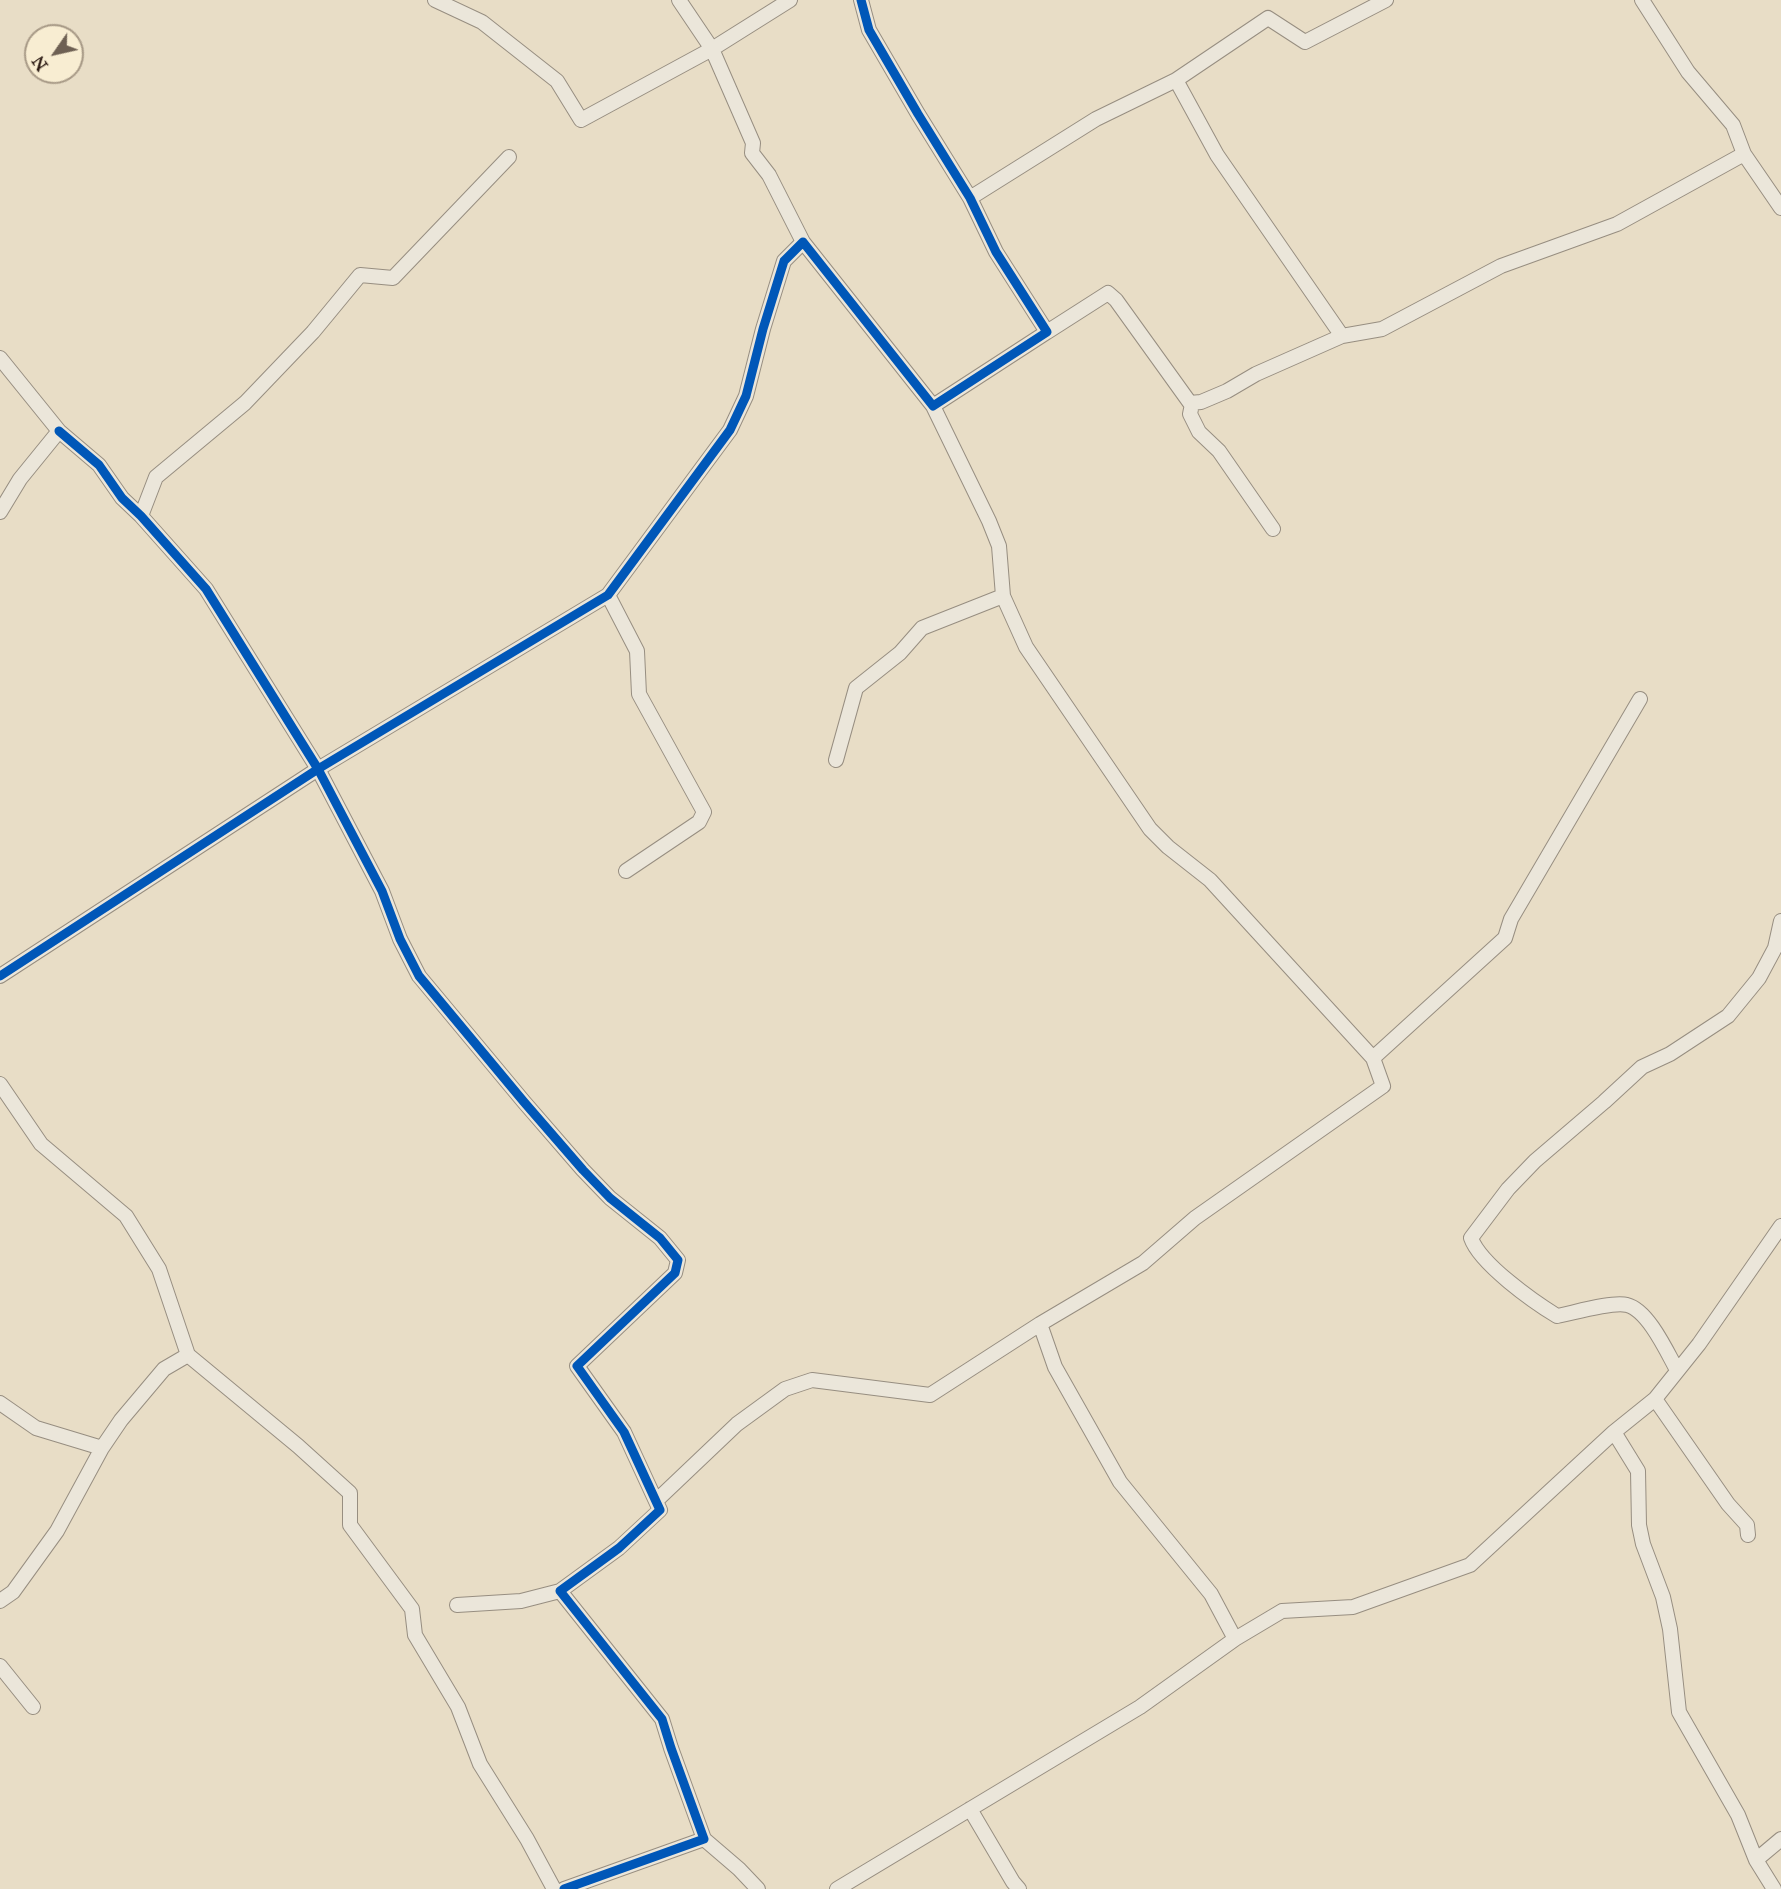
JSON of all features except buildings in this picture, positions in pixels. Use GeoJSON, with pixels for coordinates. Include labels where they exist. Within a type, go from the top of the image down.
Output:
{"type":"FeatureCollection","features":[{"type":"Feature","properties":{"kind":"street"},"geometry":{"type":"LineString","coordinates":[[435,0],[483,22],[556,81],[581,120],[712,49],[790,0]]}},
{"type":"Feature","properties":{"kind":"street"},"geometry":{"type":"LineString","coordinates":[[656,1501],[737,1424],[785,1389],[812,1380],[930,1395],[1040,1324],[1143,1263],[1195,1218],[1383,1086],[1372,1058],[1210,880],[1168,847],[1150,829],[1026,647],[1003,596],[999,546],[989,520],[933,406],[803,242],[769,175],[752,153],[753,143],[712,49],[678,0]]}},
{"type":"Feature","properties":{"kind":"street"},"geometry":{"type":"LineString","coordinates":[[861,0],[869,30],[970,198],[996,252],[1047,332]]}},
{"type":"Feature","properties":{"kind":"street"},"geometry":{"type":"LineString","coordinates":[[970,198],[1096,119],[1176,80],[1268,18],[1305,42],[1386,0]]}},
{"type":"Feature","properties":{"kind":"street"},"geometry":{"type":"LineString","coordinates":[[1642,0],[1688,72],[1733,125],[1744,154],[1781,208]]}},
{"type":"Feature","properties":{"kind":"street"},"geometry":{"type":"LineString","coordinates":[[1176,80],[1217,155],[1342,336]]}},
{"type":"Feature","properties":{"kind":"street"},"geometry":{"type":"LineString","coordinates":[[1190,402],[1201,402],[1227,391],[1266,368],[1342,336],[1382,329],[1501,266],[1617,224],[1744,154]]}},
{"type":"Feature","properties":{"kind":"street"},"geometry":{"type":"LineString","coordinates":[[141,516],[156,477],[245,403],[313,332],[360,275],[393,278],[509,157]]}},
{"type":"Feature","properties":{"kind":"street"},"geometry":{"type":"LineString","coordinates":[[0,976],[318,769],[608,595],[730,430],[746,396],[784,261],[803,242]]}},
{"type":"Feature","properties":{"kind":"street"},"geometry":{"type":"LineString","coordinates":[[933,406],[1108,293],[1116,300],[1192,404],[1190,414],[1199,432],[1219,451],[1273,529]]}},
{"type":"Feature","properties":{"kind":"street"},"geometry":{"type":"LineString","coordinates":[[0,358],[59,431],[99,465],[122,498],[206,589],[318,769],[382,891],[400,939],[419,976],[583,1170],[610,1198],[660,1238],[678,1260],[675,1274],[578,1366],[624,1432],[660,1510],[619,1548],[560,1591],[521,1601],[457,1605]]}},
{"type":"Feature","properties":{"kind":"street"},"geometry":{"type":"LineString","coordinates":[[0,512],[20,479],[59,431]]}},
{"type":"Feature","properties":{"kind":"street"},"geometry":{"type":"LineString","coordinates":[[608,595],[637,651],[639,694],[704,812],[699,822],[626,871]]}},
{"type":"Feature","properties":{"kind":"street"},"geometry":{"type":"LineString","coordinates":[[836,760],[856,688],[900,653],[922,628],[1003,596]]}},
{"type":"Feature","properties":{"kind":"street"},"geometry":{"type":"LineString","coordinates":[[1372,1058],[1505,938],[1511,919],[1640,699]]}},
{"type":"Feature","properties":{"kind":"street"},"geometry":{"type":"LineString","coordinates":[[1677,1370],[1647,1318],[1627,1305],[1606,1306],[1557,1316],[1496,1270],[1474,1245],[1471,1238],[1508,1189],[1535,1161],[1642,1067],[1671,1054],[1728,1016],[1758,978],[1774,948],[1781,921]]}},
{"type":"Feature","properties":{"kind":"street"},"geometry":{"type":"LineString","coordinates":[[0,1084],[42,1144],[126,1216],[159,1269],[188,1355],[298,1446],[350,1493],[350,1525],[412,1609],[415,1635],[458,1707],[480,1764],[527,1839],[554,1889]]}},
{"type":"Feature","properties":{"kind":"street"},"geometry":{"type":"LineString","coordinates":[[837,1889],[1140,1707],[1235,1639],[1282,1611],[1353,1607],[1470,1564],[1614,1432],[1655,1399],[1699,1344],[1781,1226]]}},
{"type":"Feature","properties":{"kind":"street"},"geometry":{"type":"LineString","coordinates":[[1040,1324],[1055,1367],[1120,1482],[1211,1594],[1235,1639]]}},
{"type":"Feature","properties":{"kind":"street"},"geometry":{"type":"LineString","coordinates":[[0,1601],[13,1592],[57,1531],[102,1448],[121,1420],[164,1369],[188,1355]]}},
{"type":"Feature","properties":{"kind":"street"},"geometry":{"type":"LineString","coordinates":[[1655,1399],[1728,1504],[1748,1525],[1748,1535]]}},
{"type":"Feature","properties":{"kind":"street"},"geometry":{"type":"LineString","coordinates":[[0,1403],[36,1428],[102,1448]]}},
{"type":"Feature","properties":{"kind":"street"},"geometry":{"type":"LineString","coordinates":[[1614,1432],[1638,1472],[1639,1525],[1643,1544],[1663,1597],[1670,1629],[1679,1712],[1738,1815],[1756,1860],[1774,1889]]}},
{"type":"Feature","properties":{"kind":"street"},"geometry":{"type":"LineString","coordinates":[[560,1591],[662,1719],[704,1839],[758,1889]]}},
{"type":"Feature","properties":{"kind":"street"},"geometry":{"type":"LineString","coordinates":[[0,1666],[33,1707]]}},
{"type":"Feature","properties":{"kind":"street"},"geometry":{"type":"LineString","coordinates":[[970,1809],[1019,1889]]}},
{"type":"Feature","properties":{"kind":"street"},"geometry":{"type":"LineString","coordinates":[[564,1889],[704,1839]]}},
{"type":"Feature","properties":{"kind":"street"},"geometry":{"type":"LineString","coordinates":[[1756,1860],[1781,1839]]}},
{"type":"Feature","properties":{"kind":"cycle path"},"geometry":{"type":"LineString","coordinates":[[0,976],[318,769],[608,595],[730,430],[746,396],[784,261],[803,242],[933,406],[1047,332],[996,252],[970,198],[869,30],[861,0]]}},
{"type":"Feature","properties":{"kind":"cycle path"},"geometry":{"type":"LineString","coordinates":[[59,431],[99,465],[122,498],[206,589],[318,769],[382,891],[400,939],[419,976],[583,1170],[610,1198],[660,1238],[678,1260],[675,1273],[577,1366],[624,1432],[660,1510],[619,1548],[560,1591],[662,1719],[704,1839],[564,1889]]}}]}
